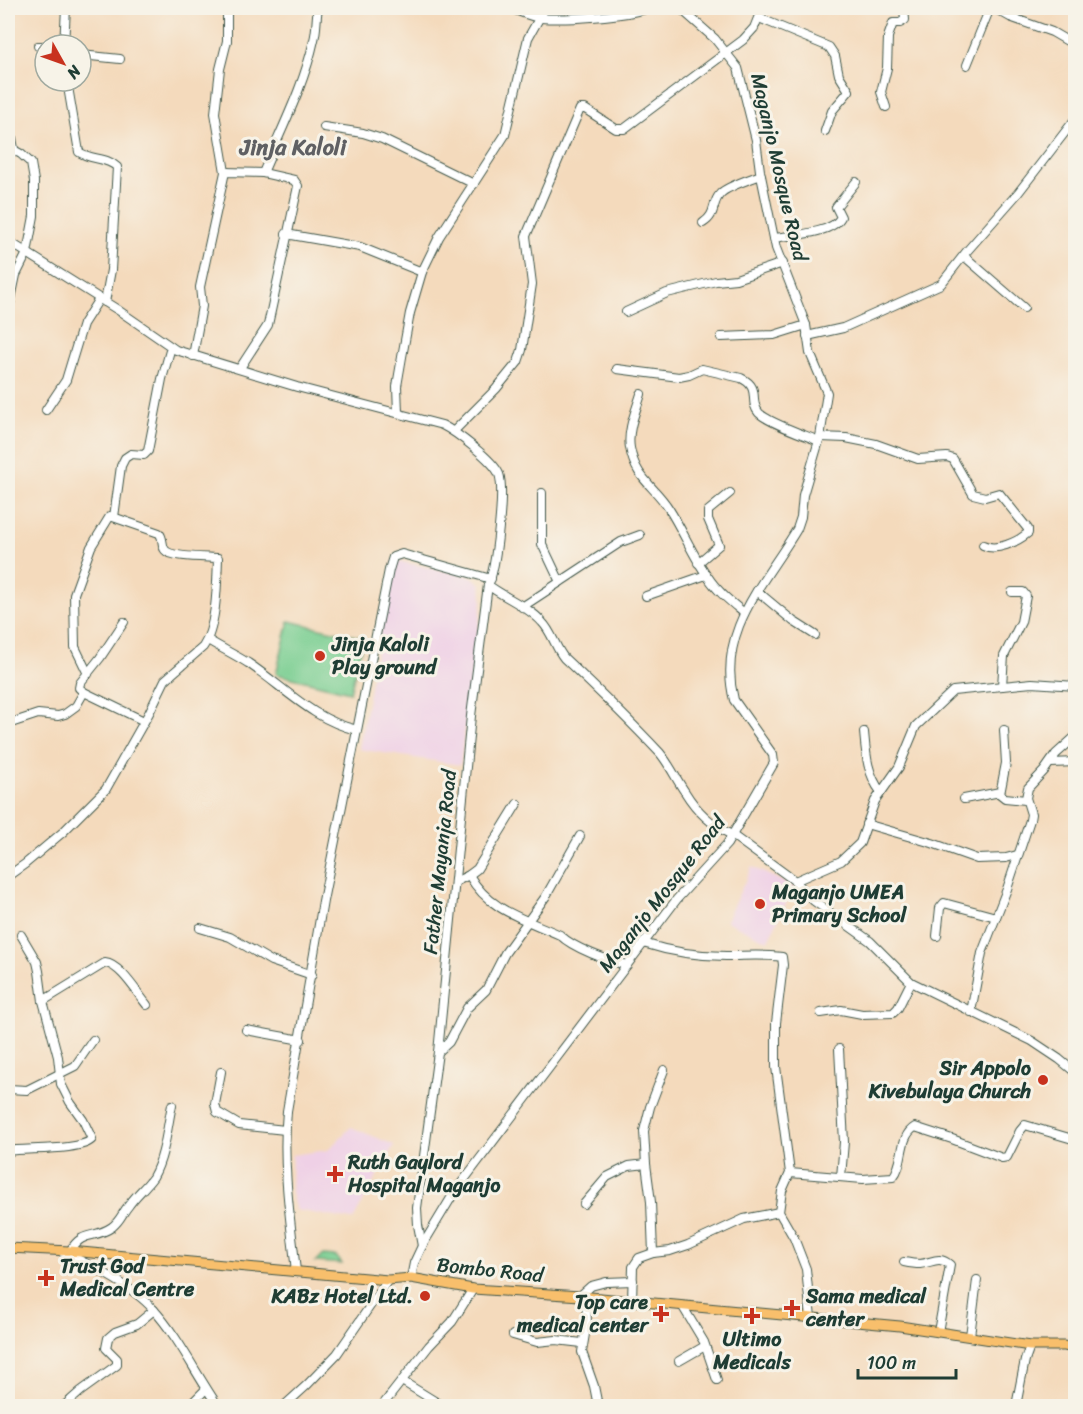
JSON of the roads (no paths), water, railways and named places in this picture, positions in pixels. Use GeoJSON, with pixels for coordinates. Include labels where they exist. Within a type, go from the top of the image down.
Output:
{"type":"FeatureCollection","features":[{"type":"Feature","properties":{"kind":"main road","name":"Bombo Road"},"geometry":{"type":"LineString","coordinates":[[8,1248],[388,1280],[411,1278],[473,1289],[810,1318],[970,1336],[1030,1346],[1064,1346],[1076,1349]]}},
{"type":"Feature","properties":{"kind":"street"},"geometry":{"type":"LineString","coordinates":[[65,33],[66,8]]}},
{"type":"Feature","properties":{"kind":"street"},"geometry":{"type":"LineString","coordinates":[[194,356],[202,306],[200,286],[225,172],[215,113],[220,69],[227,41],[227,8]]}},
{"type":"Feature","properties":{"kind":"street"},"geometry":{"type":"LineString","coordinates":[[263,173],[282,134],[311,52],[318,8]]}},
{"type":"Feature","properties":{"kind":"street"},"geometry":{"type":"LineString","coordinates":[[510,8],[538,18],[594,16],[648,8]]}},
{"type":"Feature","properties":{"kind":"street"},"geometry":{"type":"LineString","coordinates":[[398,412],[397,386],[410,313],[422,272],[439,237],[505,135],[528,38],[544,8]]}},
{"type":"Feature","properties":{"kind":"street","name":"Maganjo Mosque Road"},"geometry":{"type":"LineString","coordinates":[[411,1278],[414,1263],[422,1246],[460,1185],[643,943],[692,882],[727,844],[774,762],[773,755],[734,700],[731,689],[732,645],[744,613],[797,529],[801,517],[803,495],[819,439],[827,393],[810,353],[806,325],[774,238],[741,74],[727,51],[680,8]]}},
{"type":"Feature","properties":{"kind":"street"},"geometry":{"type":"LineString","coordinates":[[8,241],[171,347],[225,366],[240,368],[297,387],[398,412],[442,425],[454,431],[496,389],[518,362],[522,350],[532,284],[526,236],[580,109],[585,108],[620,130],[743,40],[754,28],[762,8]]}},
{"type":"Feature","properties":{"kind":"street"},"geometry":{"type":"LineString","coordinates":[[886,107],[881,92],[888,68],[888,37],[893,23],[905,20],[904,8]]}},
{"type":"Feature","properties":{"kind":"street"},"geometry":{"type":"LineString","coordinates":[[967,65],[992,8],[1052,32],[1076,46]]}},
{"type":"Feature","properties":{"kind":"street"},"geometry":{"type":"LineString","coordinates":[[759,18],[818,41],[832,51],[839,75],[849,91],[832,111],[825,131]]}},
{"type":"Feature","properties":{"kind":"street"},"geometry":{"type":"LineString","coordinates":[[93,56],[120,59]]}},
{"type":"Feature","properties":{"kind":"street"},"geometry":{"type":"LineString","coordinates":[[46,410],[66,380],[83,324],[102,301],[111,270],[117,167],[112,162],[79,152],[69,93]]}},
{"type":"Feature","properties":{"kind":"street"},"geometry":{"type":"LineString","coordinates":[[8,115],[11,148],[31,163],[34,181],[34,216],[27,253],[16,275],[8,313]]}},
{"type":"Feature","properties":{"kind":"street"},"geometry":{"type":"LineString","coordinates":[[807,336],[843,328],[942,284],[1018,193],[1076,118]]}},
{"type":"Feature","properties":{"kind":"street"},"geometry":{"type":"LineString","coordinates":[[324,127],[363,133],[382,139],[474,184]]}},
{"type":"Feature","properties":{"kind":"street"},"geometry":{"type":"LineString","coordinates":[[225,172],[263,173],[297,182],[268,325],[240,368]]}},
{"type":"Feature","properties":{"kind":"street"},"geometry":{"type":"LineString","coordinates":[[703,223],[712,215],[717,199],[723,191],[761,175]]}},
{"type":"Feature","properties":{"kind":"street"},"geometry":{"type":"LineString","coordinates":[[774,238],[818,232],[838,222],[841,217],[836,207],[856,182]]}},
{"type":"Feature","properties":{"kind":"street"},"geometry":{"type":"LineString","coordinates":[[286,234],[360,247],[422,272]]}},
{"type":"Feature","properties":{"kind":"street"},"geometry":{"type":"LineString","coordinates":[[964,256],[1024,308]]}},
{"type":"Feature","properties":{"kind":"street"},"geometry":{"type":"LineString","coordinates":[[626,312],[668,293],[716,281],[736,279],[783,263]]}},
{"type":"Feature","properties":{"kind":"street"},"geometry":{"type":"LineString","coordinates":[[722,338],[774,335],[806,325]]}},
{"type":"Feature","properties":{"kind":"street"},"geometry":{"type":"LineString","coordinates":[[114,517],[123,462],[131,454],[144,455],[148,451],[162,379],[171,347]]}},
{"type":"Feature","properties":{"kind":"street"},"geometry":{"type":"LineString","coordinates":[[617,369],[679,377],[702,369],[741,378],[753,388],[756,407],[760,414],[792,430],[819,439],[846,438],[876,444],[918,459],[947,457],[953,459],[973,494],[979,497],[996,493],[1001,495],[1028,529],[1028,533],[1006,544],[990,548],[983,544]]}},
{"type":"Feature","properties":{"kind":"street"},"geometry":{"type":"LineString","coordinates":[[641,394],[629,438],[641,477],[669,508],[706,575],[724,596],[744,613]]}},
{"type":"Feature","properties":{"kind":"street","name":"Father Mayanja Road"},"geometry":{"type":"LineString","coordinates":[[422,1246],[417,1208],[438,1052],[475,674],[497,544],[500,477],[492,465],[454,431]]}},
{"type":"Feature","properties":{"kind":"street"},"geometry":{"type":"LineString","coordinates":[[542,493],[542,544],[560,582]]}},
{"type":"Feature","properties":{"kind":"street"},"geometry":{"type":"LineString","coordinates":[[698,563],[719,545],[708,519],[708,511],[730,493]]}},
{"type":"Feature","properties":{"kind":"street"},"geometry":{"type":"LineString","coordinates":[[8,876],[63,832],[111,783],[165,680],[208,640],[215,604],[218,558],[171,555],[164,548],[162,536],[159,533],[114,517],[107,518],[97,536],[74,594],[75,647],[88,674]]}},
{"type":"Feature","properties":{"kind":"street"},"geometry":{"type":"LineString","coordinates":[[522,607],[621,542],[640,534]]}},
{"type":"Feature","properties":{"kind":"street"},"geometry":{"type":"LineString","coordinates":[[296,1271],[286,1174],[285,1130],[323,901],[387,578],[396,555],[402,554],[435,562],[489,582],[544,623],[564,658],[662,755],[684,792],[699,810],[722,830],[795,881],[814,901],[870,941],[911,982],[1032,1041],[1076,1073]]}},
{"type":"Feature","properties":{"kind":"street"},"geometry":{"type":"LineString","coordinates":[[646,596],[706,575]]}},
{"type":"Feature","properties":{"kind":"street"},"geometry":{"type":"LineString","coordinates":[[757,591],[793,621],[815,635]]}},
{"type":"Feature","properties":{"kind":"street"},"geometry":{"type":"LineString","coordinates":[[1002,686],[1004,656],[1021,622],[1026,596],[1023,592],[1012,592]]}},
{"type":"Feature","properties":{"kind":"street"},"geometry":{"type":"LineString","coordinates":[[124,622],[79,688],[144,721]]}},
{"type":"Feature","properties":{"kind":"street"},"geometry":{"type":"LineString","coordinates":[[208,640],[248,663],[311,710],[342,726],[357,730]]}},
{"type":"Feature","properties":{"kind":"street"},"geometry":{"type":"LineString","coordinates":[[795,881],[841,861],[860,843],[875,801],[899,767],[916,726],[948,695],[958,689],[1032,683],[1076,686]]}},
{"type":"Feature","properties":{"kind":"street"},"geometry":{"type":"LineString","coordinates":[[8,724],[38,714],[58,716],[65,714],[76,706],[84,692]]}},
{"type":"Feature","properties":{"kind":"street"},"geometry":{"type":"LineString","coordinates":[[972,1012],[982,953],[1030,820],[1031,814],[1026,800],[1028,788],[1076,734],[1076,709]]}},
{"type":"Feature","properties":{"kind":"street"},"geometry":{"type":"LineString","coordinates":[[1000,792],[1006,764],[1004,730]]}},
{"type":"Feature","properties":{"kind":"street"},"geometry":{"type":"LineString","coordinates":[[864,732],[868,769],[872,781],[881,792]]}},
{"type":"Feature","properties":{"kind":"street"},"geometry":{"type":"LineString","coordinates":[[1051,763],[1076,762]]}},
{"type":"Feature","properties":{"kind":"street"},"geometry":{"type":"LineString","coordinates":[[964,799],[1000,792]]}},
{"type":"Feature","properties":{"kind":"street"},"geometry":{"type":"LineString","coordinates":[[1000,792],[1005,798],[1026,800]]}},
{"type":"Feature","properties":{"kind":"street"},"geometry":{"type":"LineString","coordinates":[[455,882],[477,869],[517,804]]}},
{"type":"Feature","properties":{"kind":"street"},"geometry":{"type":"LineString","coordinates":[[866,824],[977,859],[1017,855]]}},
{"type":"Feature","properties":{"kind":"street"},"geometry":{"type":"LineString","coordinates":[[438,1052],[449,1042],[467,1008],[486,990],[505,953],[546,897],[580,836]]}},
{"type":"Feature","properties":{"kind":"street"},"geometry":{"type":"LineString","coordinates":[[469,875],[477,890],[505,912],[560,935],[576,946],[616,963],[627,964]]}},
{"type":"Feature","properties":{"kind":"street"},"geometry":{"type":"LineString","coordinates":[[938,936],[940,908],[944,903],[996,917]]}},
{"type":"Feature","properties":{"kind":"street"},"geometry":{"type":"LineString","coordinates":[[200,928],[230,937],[271,961],[312,975]]}},
{"type":"Feature","properties":{"kind":"street"},"geometry":{"type":"LineString","coordinates":[[8,1151],[77,1146],[91,1141],[92,1138],[62,1089],[58,1057],[43,1001],[37,962],[21,935]]}},
{"type":"Feature","properties":{"kind":"street"},"geometry":{"type":"LineString","coordinates":[[643,943],[680,953],[782,957],[776,1023],[776,1067],[790,1173],[782,1191],[779,1212],[794,1238],[806,1269],[810,1318]]}},
{"type":"Feature","properties":{"kind":"street"},"geometry":{"type":"LineString","coordinates":[[43,1001],[105,963],[111,963],[147,1005]]}},
{"type":"Feature","properties":{"kind":"street"},"geometry":{"type":"LineString","coordinates":[[821,1013],[841,1010],[862,1014],[893,1013],[898,1008],[911,982]]}},
{"type":"Feature","properties":{"kind":"street"},"geometry":{"type":"LineString","coordinates":[[246,1030],[301,1040]]}},
{"type":"Feature","properties":{"kind":"street"},"geometry":{"type":"LineString","coordinates":[[8,1089],[27,1090],[75,1066],[93,1040]]}},
{"type":"Feature","properties":{"kind":"street"},"geometry":{"type":"LineString","coordinates":[[839,1049],[844,1133],[841,1177]]}},
{"type":"Feature","properties":{"kind":"street"},"geometry":{"type":"LineString","coordinates":[[653,1252],[644,1131],[664,1070]]}},
{"type":"Feature","properties":{"kind":"street"},"geometry":{"type":"LineString","coordinates":[[221,1072],[215,1104],[217,1112],[239,1125],[285,1130]]}},
{"type":"Feature","properties":{"kind":"street"},"geometry":{"type":"LineString","coordinates":[[172,1105],[159,1163],[152,1178],[114,1225],[98,1234],[82,1237],[66,1252],[119,1282],[154,1310],[218,1407]]}},
{"type":"Feature","properties":{"kind":"street"},"geometry":{"type":"LineString","coordinates":[[790,1173],[863,1179],[892,1177],[897,1171],[907,1134],[915,1127],[1002,1158],[1007,1157],[1025,1125],[1076,1140]]}},
{"type":"Feature","properties":{"kind":"street"},"geometry":{"type":"LineString","coordinates":[[584,1204],[595,1188],[612,1173],[629,1166],[646,1164]]}},
{"type":"Feature","properties":{"kind":"street"},"geometry":{"type":"LineString","coordinates":[[632,1301],[632,1272],[634,1263],[639,1258],[653,1252],[680,1248],[744,1219],[779,1212]]}},
{"type":"Feature","properties":{"kind":"street"},"geometry":{"type":"LineString","coordinates":[[904,1262],[921,1264],[936,1259],[948,1262],[950,1265],[938,1332]]}},
{"type":"Feature","properties":{"kind":"street"},"geometry":{"type":"LineString","coordinates":[[284,1406],[337,1354],[388,1280]]}},
{"type":"Feature","properties":{"kind":"street"},"geometry":{"type":"LineString","coordinates":[[970,1336],[977,1280]]}},
{"type":"Feature","properties":{"kind":"street"},"geometry":{"type":"LineString","coordinates":[[598,1407],[594,1386],[583,1359],[582,1343],[586,1322],[583,1297],[591,1286],[606,1282],[633,1281]]}},
{"type":"Feature","properties":{"kind":"street"},"geometry":{"type":"LineString","coordinates":[[382,1407],[452,1322],[473,1289]]}},
{"type":"Feature","properties":{"kind":"street"},"geometry":{"type":"LineString","coordinates":[[683,1306],[705,1346],[717,1380]]}},
{"type":"Feature","properties":{"kind":"street"},"geometry":{"type":"LineString","coordinates":[[64,1407],[81,1391],[117,1365],[117,1359],[106,1348],[108,1338],[137,1324],[154,1310]]}},
{"type":"Feature","properties":{"kind":"street"},"geometry":{"type":"LineString","coordinates":[[513,1335],[537,1342],[556,1340],[582,1343]]}},
{"type":"Feature","properties":{"kind":"street"},"geometry":{"type":"LineString","coordinates":[[679,1361],[705,1346]]}},
{"type":"Feature","properties":{"kind":"street"},"geometry":{"type":"LineString","coordinates":[[1016,1407],[1030,1346]]}},
{"type":"Feature","properties":{"kind":"street"},"geometry":{"type":"LineString","coordinates":[[402,1381],[436,1402]]}},
{"type":"Feature","properties":{"kind":"street"},"geometry":{"type":"LineString","coordinates":[[189,1407],[206,1389]]}},
{"type":"Feature","properties":{"kind":"place","name":"Jinja Kaloli Play ground"},"geometry":{"type":"Point","coordinates":[320,656]}},
{"type":"Feature","properties":{"kind":"place","name":"Maganjo UMEA Primary School"},"geometry":{"type":"Point","coordinates":[760,904]}},
{"type":"Feature","properties":{"kind":"place","name":"Sir Appolo Kivebulaya Church"},"geometry":{"type":"Point","coordinates":[1043,1080]}},
{"type":"Feature","properties":{"kind":"place","name":"Ruth Gaylord Hospital Maganjo"},"geometry":{"type":"Point","coordinates":[335,1174]}},
{"type":"Feature","properties":{"kind":"place","name":"Trust God Medical Centre"},"geometry":{"type":"Point","coordinates":[46,1278]}},
{"type":"Feature","properties":{"kind":"place","name":"KABz Hotel Ltd."},"geometry":{"type":"Point","coordinates":[425,1296]}},
{"type":"Feature","properties":{"kind":"place","name":"Sama medical center"},"geometry":{"type":"Point","coordinates":[792,1308]}},
{"type":"Feature","properties":{"kind":"place","name":"Top care medical center"},"geometry":{"type":"Point","coordinates":[661,1314]}},
{"type":"Feature","properties":{"kind":"place","name":"Ultimo Medicals"},"geometry":{"type":"Point","coordinates":[752,1316]}},
{"type":"Feature","properties":{"kind":"district","name":"Jinja Kaloli"},"geometry":{"type":"Point","coordinates":[293,147]}}]}
